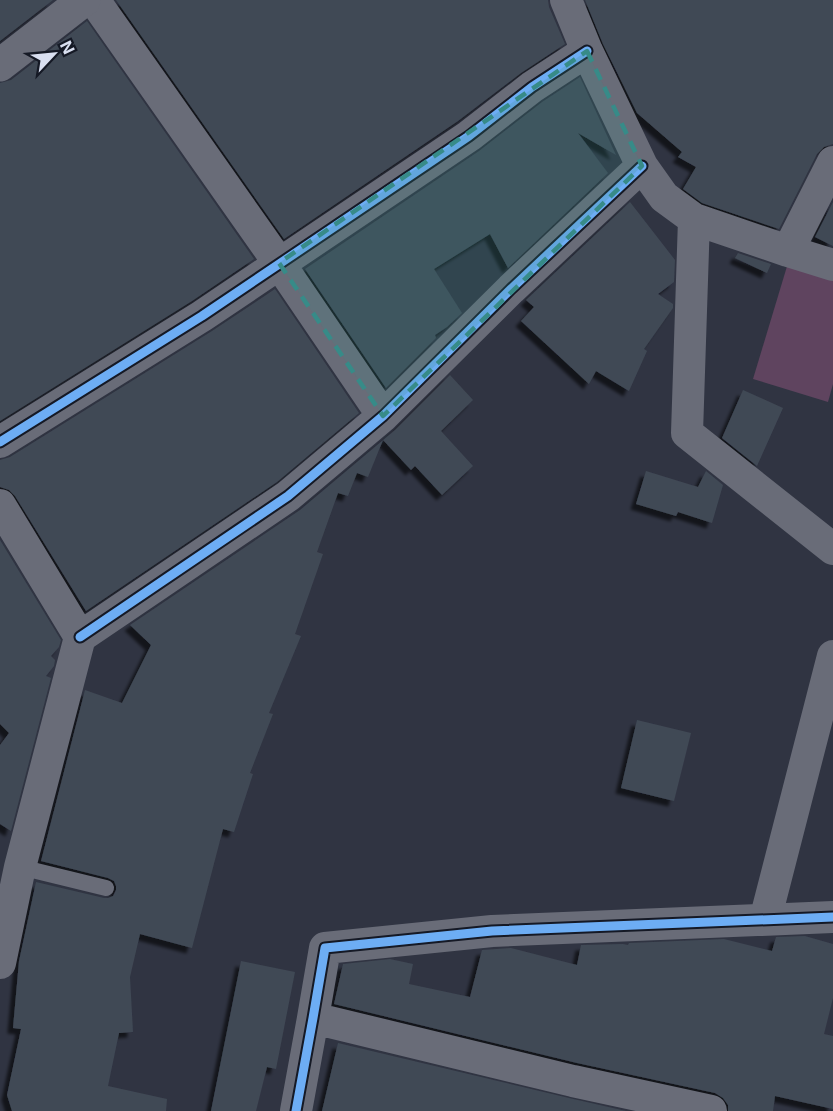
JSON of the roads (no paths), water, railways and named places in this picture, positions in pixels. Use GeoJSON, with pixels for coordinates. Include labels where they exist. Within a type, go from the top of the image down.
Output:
{"type":"FeatureCollection","features":[{"type":"Feature","properties":{"kind":"street"},"geometry":{"type":"LineString","coordinates":[[0,65],[84,0]]}},
{"type":"Feature","properties":{"kind":"street"},"geometry":{"type":"LineString","coordinates":[[94,0],[279,263],[382,416]]}},
{"type":"Feature","properties":{"kind":"street"},"geometry":{"type":"LineString","coordinates":[[566,0],[587,51],[642,166],[664,197],[694,219],[833,264]]}},
{"type":"Feature","properties":{"kind":"street"},"geometry":{"type":"LineString","coordinates":[[0,442],[202,316],[469,136],[532,87],[587,51]]}},
{"type":"Feature","properties":{"kind":"street"},"geometry":{"type":"LineString","coordinates":[[788,251],[833,162]]}},
{"type":"Feature","properties":{"kind":"street"},"geometry":{"type":"LineString","coordinates":[[0,963],[10,859],[80,637],[288,496],[382,416],[511,289],[642,166]]}},
{"type":"Feature","properties":{"kind":"street"},"geometry":{"type":"LineString","coordinates":[[694,219],[687,433],[833,549]]}},
{"type":"Feature","properties":{"kind":"street"},"geometry":{"type":"LineString","coordinates":[[0,505],[80,637]]}},
{"type":"Feature","properties":{"kind":"street"},"geometry":{"type":"LineString","coordinates":[[765,920],[833,656]]}},
{"type":"Feature","properties":{"kind":"street"},"geometry":{"type":"LineString","coordinates":[[296,1111],[325,948],[492,931],[833,917]]}},
{"type":"Feature","properties":{"kind":"street"},"geometry":{"type":"LineString","coordinates":[[313,1018],[573,1081],[711,1111]]}},
{"type":"Feature","properties":{"kind":"lane"},"geometry":{"type":"LineString","coordinates":[[10,859],[106,888]]}}]}
